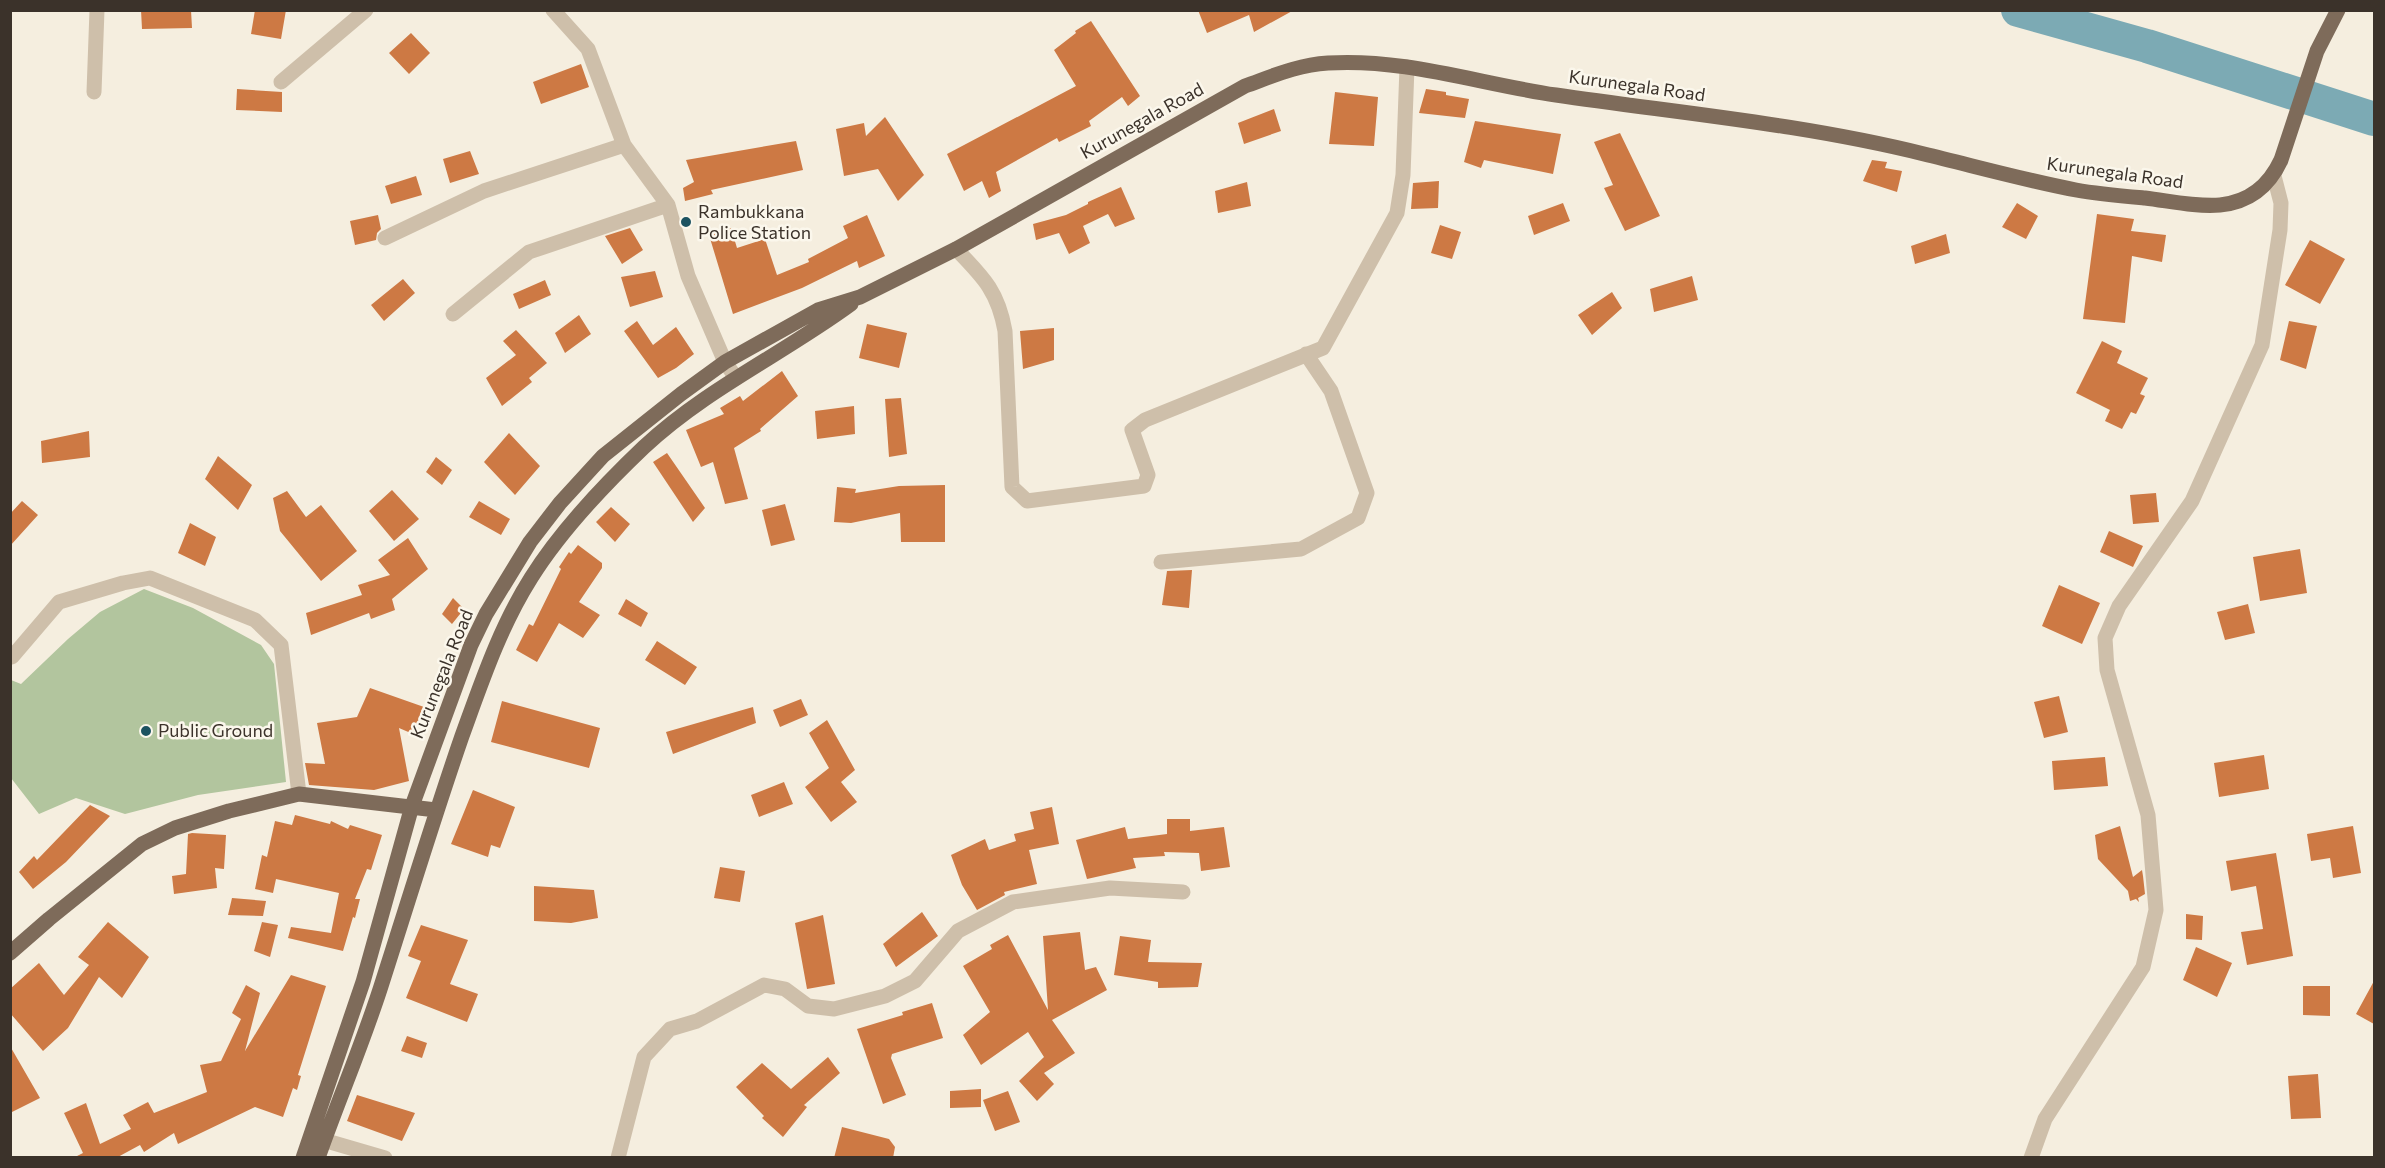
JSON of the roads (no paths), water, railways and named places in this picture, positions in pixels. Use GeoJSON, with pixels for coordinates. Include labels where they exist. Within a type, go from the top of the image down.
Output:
{"type":"FeatureCollection","features":[{"type":"Feature","properties":{"kind":"main road","name":"Kurunegala Road"},"geometry":{"type":"LineString","coordinates":[[318,1158],[317,1138],[412,806],[471,645],[486,614],[530,542],[560,503],[603,456],[725,362],[818,310],[860,297],[956,249],[1245,86],[1307,65],[1360,63],[1407,67],[1554,95],[1710,116],[1879,144],[2017,178],[2079,190],[2218,205],[2247,198],[2262,189],[2274,176],[2282,160],[2317,51],[2338,10]]}},
{"type":"Feature","properties":{"kind":"main road","name":"Kurunegala Road"},"geometry":{"type":"LineString","coordinates":[[303,1158],[317,1138],[365,1036],[436,810],[494,649],[531,578],[569,527],[645,447],[677,419],[736,378],[825,323],[860,297]]}},
{"type":"Feature","properties":{"kind":"main road"},"geometry":{"type":"LineString","coordinates":[[10,953],[142,844],[175,828],[229,811],[299,794],[436,810]]}},
{"type":"Feature","properties":{"kind":"street"},"geometry":{"type":"LineString","coordinates":[[94,92],[97,10]]}},
{"type":"Feature","properties":{"kind":"street"},"geometry":{"type":"LineString","coordinates":[[281,82],[366,10]]}},
{"type":"Feature","properties":{"kind":"street"},"geometry":{"type":"LineString","coordinates":[[553,10],[588,49],[624,145],[668,205],[688,276],[725,362],[736,378]]}},
{"type":"Feature","properties":{"kind":"street"},"geometry":{"type":"LineString","coordinates":[[956,249],[980,274],[1001,308],[1005,331],[1012,487],[1027,501],[1144,486],[1148,476],[1132,430],[1145,420],[1323,348],[1397,213],[1403,175],[1407,67]]}},
{"type":"Feature","properties":{"kind":"street"},"geometry":{"type":"LineString","coordinates":[[385,238],[484,191],[624,145]]}},
{"type":"Feature","properties":{"kind":"street"},"geometry":{"type":"LineString","coordinates":[[2031,1158],[2045,1119],[2143,968],[2156,910],[2148,815],[2107,670],[2105,638],[2120,606],[2192,501],[2262,345],[2280,230],[2281,203],[2274,176]]}},
{"type":"Feature","properties":{"kind":"street"},"geometry":{"type":"LineString","coordinates":[[453,314],[529,252],[668,205]]}},
{"type":"Feature","properties":{"kind":"street"},"geometry":{"type":"LineString","coordinates":[[1161,562],[1301,549],[1358,518],[1367,493],[1330,391],[1306,354]]}},
{"type":"Feature","properties":{"kind":"street"},"geometry":{"type":"LineString","coordinates":[[12,657],[59,602],[123,583],[150,578],[255,620],[281,645],[299,794]]}},
{"type":"Feature","properties":{"kind":"street"},"geometry":{"type":"LineString","coordinates":[[618,1158],[644,1057],[670,1029],[697,1021],[764,985],[785,988],[808,1006],[834,1009],[885,996],[915,981],[958,931],[1013,902],[1110,888],[1183,892]]}},
{"type":"Feature","properties":{"kind":"street"},"geometry":{"type":"LineString","coordinates":[[317,1138],[386,1158]]}},
{"type":"Feature","properties":{"kind":"waterway"},"geometry":{"type":"LineString","coordinates":[[2018,10],[2147,46],[2374,119]]}},
{"type":"Feature","properties":{"kind":"place","name":"Rambukkana Police Station"},"geometry":{"type":"Point","coordinates":[686,222]}},
{"type":"Feature","properties":{"kind":"place","name":"Public Ground"},"geometry":{"type":"Point","coordinates":[146,731]}}]}
